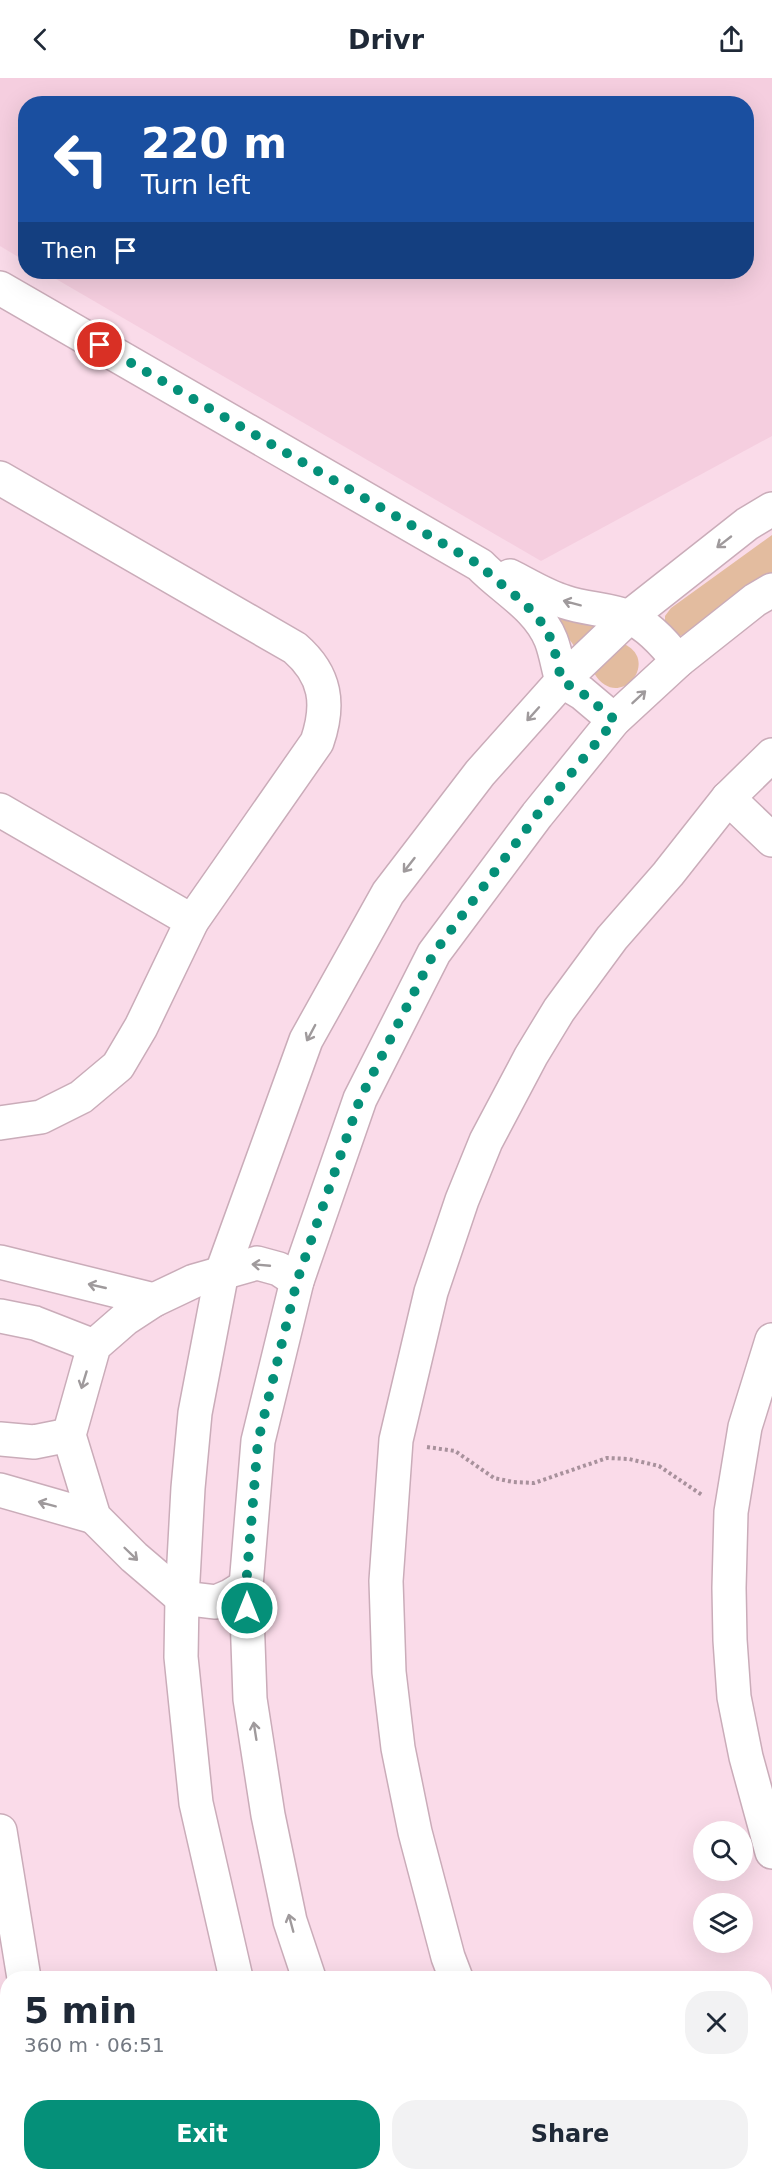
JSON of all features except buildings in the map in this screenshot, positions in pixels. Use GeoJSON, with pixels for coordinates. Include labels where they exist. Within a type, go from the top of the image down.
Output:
{"type":"FeatureCollection","features":[{"type":"Feature","properties":{"kind":"street"},"geometry":{"type":"LineString","coordinates":[[0,288],[480,565],[521,601],[544,628],[551,640],[562,681],[582,693],[615,720]]}},
{"type":"Feature","properties":{"kind":"street"},"geometry":{"type":"LineString","coordinates":[[0,478],[281,639],[307,658],[323,688],[324,703],[324,721],[317,742],[192,921],[141,1027],[118,1066],[81,1096],[41,1117],[0,1123]]}},
{"type":"Feature","properties":{"kind":"street"},"geometry":{"type":"LineString","coordinates":[[234,1971],[196,1803],[181,1657],[188,1488],[195,1413],[222,1272],[306,1040],[388,893],[480,773],[562,681],[629,617],[747,524],[772,509]]}},
{"type":"Feature","properties":{"kind":"street"},"geometry":{"type":"LineString","coordinates":[[480,565],[495,568],[543,594],[566,603],[629,617],[650,632],[678,661]]}},
{"type":"Feature","properties":{"kind":"street"},"geometry":{"type":"LineString","coordinates":[[307,1971],[288,1911],[268,1815],[251,1710],[246,1586],[258,1441],[297,1281],[360,1099],[434,953],[537,815],[615,720],[678,661],[755,600],[772,590]]}},
{"type":"Feature","properties":{"kind":"street"},"geometry":{"type":"LineString","coordinates":[[453,1971],[415,1832],[398,1748],[390,1683],[386,1581],[396,1440],[431,1292],[462,1200],[486,1141],[531,1056],[576,987],[612,938],[668,874],[728,798],[772,755]]}},
{"type":"Feature","properties":{"kind":"street"},"geometry":{"type":"LineString","coordinates":[[728,798],[772,840]]}},
{"type":"Feature","properties":{"kind":"street"},"geometry":{"type":"LineString","coordinates":[[0,810],[192,921]]}},
{"type":"Feature","properties":{"kind":"street"},"geometry":{"type":"LineString","coordinates":[[0,1263],[154,1300]]}},
{"type":"Feature","properties":{"kind":"street"},"geometry":{"type":"LineString","coordinates":[[246,1586],[216,1602],[182,1598],[134,1557],[94,1517],[69,1435],[94,1346],[125,1319],[154,1300],[194,1281],[257,1263],[279,1269],[297,1281]]}},
{"type":"Feature","properties":{"kind":"street"},"geometry":{"type":"LineString","coordinates":[[0,1316],[35,1323],[94,1346]]}},
{"type":"Feature","properties":{"kind":"street"},"geometry":{"type":"LineString","coordinates":[[772,1340],[745,1427],[731,1512],[730,1629],[734,1697],[746,1757],[772,1852]]}},
{"type":"Feature","properties":{"kind":"street"},"geometry":{"type":"LineString","coordinates":[[0,1439],[34,1442],[69,1435]]}},
{"type":"Feature","properties":{"kind":"street"},"geometry":{"type":"LineString","coordinates":[[0,1490],[94,1517]]}},
{"type":"Feature","properties":{"kind":"street"},"geometry":{"type":"LineString","coordinates":[[0,1831],[23,1971]]}},
{"type":"Feature","properties":{"kind":"path"},"geometry":{"type":"LineString","coordinates":[[396,1440],[455,1451],[494,1478],[513,1482],[534,1482],[607,1458],[629,1459],[659,1466],[731,1512]]}},
{"type":"Feature","properties":{"kind":"shaded area"},"geometry":{"type":"Polygon","coordinates":[[[0,78],[772,78],[772,436],[541,561],[56,279],[754,279],[754,96],[18,96],[18,257],[0,246],[0,78]]]}},
{"type":"Feature","properties":{"kind":"shaded area"},"geometry":{"type":"Polygon","coordinates":[[[772,535],[772,573],[739,594],[687,634],[676,637],[665,626],[665,616],[671,608],[772,535]]]}},
{"type":"Feature","properties":{"kind":"shaded area"},"geometry":{"type":"Polygon","coordinates":[[[507,580],[598,624],[575,647],[566,635],[507,580]]]}},
{"type":"Feature","properties":{"kind":"shaded area"},"geometry":{"type":"Polygon","coordinates":[[[619,642],[632,649],[638,659],[638,669],[633,679],[625,686],[615,688],[604,684],[594,673],[619,642]]]}},
{"type":"Feature","properties":{"kind":"route"},"geometry":{"type":"LineString","coordinates":[[100,345],[480,565],[533,613],[544,628],[551,640],[562,681],[582,693],[615,720],[537,815],[434,953],[360,1099],[297,1281],[258,1441],[246,1586],[247,1608]]}}]}
